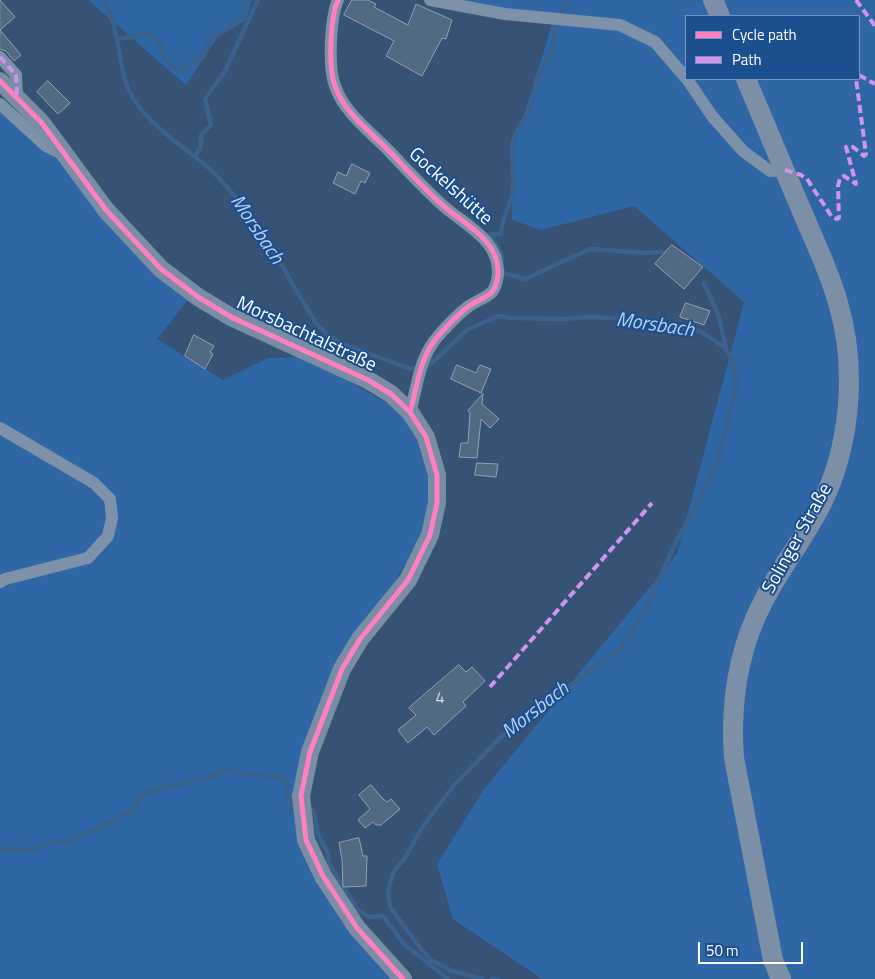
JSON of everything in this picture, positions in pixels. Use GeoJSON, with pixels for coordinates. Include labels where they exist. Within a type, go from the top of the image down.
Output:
{"type":"FeatureCollection","features":[{"type":"Feature","properties":{"kind":"main road"},"geometry":{"type":"LineString","coordinates":[[713,0],[720,15]]}},
{"type":"Feature","properties":{"kind":"main road","name":"Morsbachtalstraße"},"geometry":{"type":"LineString","coordinates":[[0,80],[41,122],[118,224],[161,269],[185,288],[244,323],[374,384],[390,394],[410,412],[426,437],[435,462],[438,489],[434,523],[425,549],[408,580],[360,639],[342,669],[310,752],[301,796],[306,840],[323,876],[357,928],[402,979]]}},
{"type":"Feature","properties":{"kind":"main road","name":"Solinger Straße"},"geometry":{"type":"LineString","coordinates":[[746,80],[839,304],[848,373],[844,429],[832,477],[822,502],[764,599],[754,620],[735,688],[732,729],[734,758],[773,960],[781,979]]}},
{"type":"Feature","properties":{"kind":"street","name":"Gockelshütte"},"geometry":{"type":"LineString","coordinates":[[338,0],[331,60],[332,77],[339,96],[354,116],[432,195],[485,239],[494,251],[496,260],[498,274],[495,288],[490,294],[468,307],[451,322],[429,347],[421,369],[410,412]]}},
{"type":"Feature","properties":{"kind":"street"},"geometry":{"type":"LineString","coordinates":[[430,0],[505,14],[620,24],[655,42],[685,76]]}},
{"type":"Feature","properties":{"kind":"street"},"geometry":{"type":"LineString","coordinates":[[0,57],[16,75],[17,97]]}},
{"type":"Feature","properties":{"kind":"street"},"geometry":{"type":"LineString","coordinates":[[688,80],[712,116],[743,151],[770,171],[785,170]]}},
{"type":"Feature","properties":{"kind":"street"},"geometry":{"type":"LineString","coordinates":[[0,104],[46,146],[65,155]]}},
{"type":"Feature","properties":{"kind":"street"},"geometry":{"type":"LineString","coordinates":[[0,428],[94,483],[110,499],[112,518],[108,536],[88,558],[5,579],[0,582]]}},
{"type":"Feature","properties":{"kind":"shaded area"},"geometry":{"type":"Polygon","coordinates":[[[88,0],[252,0],[246,20],[217,38],[186,85],[88,0]]]}},
{"type":"Feature","properties":{"kind":"shaded area"},"geometry":{"type":"Polygon","coordinates":[[[458,0],[875,0],[875,979],[542,979],[453,919],[437,864],[484,789],[677,554],[744,302],[634,206],[541,230],[512,220],[511,156],[553,22],[458,0]]]}},
{"type":"Feature","properties":{"kind":"shaded area"},"geometry":{"type":"Polygon","coordinates":[[[0,100],[73,165],[191,296],[157,339],[223,380],[268,358],[307,357],[397,409],[416,429],[432,482],[425,532],[382,602],[336,685],[296,815],[337,912],[391,979],[0,979],[0,100]]]}},
{"type":"Feature","properties":{"kind":"building"},"geometry":{"type":"Polygon","coordinates":[[[0,0],[15,17],[0,30],[0,0]]]}},
{"type":"Feature","properties":{"kind":"building"},"geometry":{"type":"Polygon","coordinates":[[[352,0],[368,0],[376,4],[374,7],[408,25],[416,4],[452,20],[446,39],[442,38],[422,76],[386,56],[394,41],[344,15],[352,0]]]}},
{"type":"Feature","properties":{"kind":"building"},"geometry":{"type":"Polygon","coordinates":[[[0,30],[21,55],[14,61],[6,51],[0,49],[0,30]]]}},
{"type":"Feature","properties":{"kind":"building"},"geometry":{"type":"Polygon","coordinates":[[[48,81],[70,103],[58,114],[37,92],[48,81]]]}},
{"type":"Feature","properties":{"kind":"building"},"geometry":{"type":"Polygon","coordinates":[[[352,164],[370,173],[365,183],[361,181],[355,194],[333,183],[338,172],[346,176],[352,164]]]}},
{"type":"Feature","properties":{"kind":"building"},"geometry":{"type":"Polygon","coordinates":[[[672,245],[703,267],[684,289],[655,264],[672,245]]]}},
{"type":"Feature","properties":{"kind":"building"},"geometry":{"type":"Polygon","coordinates":[[[686,303],[710,311],[704,325],[680,317],[686,303]]]}},
{"type":"Feature","properties":{"kind":"building"},"geometry":{"type":"Polygon","coordinates":[[[194,335],[214,346],[210,352],[213,354],[205,369],[185,356],[194,335]]]}},
{"type":"Feature","properties":{"kind":"building"},"geometry":{"type":"Polygon","coordinates":[[[457,365],[476,373],[480,365],[491,369],[481,393],[451,379],[457,365]]]}},
{"type":"Feature","properties":{"kind":"building"},"geometry":{"type":"Polygon","coordinates":[[[483,394],[482,404],[499,419],[490,428],[481,419],[477,458],[459,457],[461,443],[468,443],[470,413],[468,411],[483,394]]]}},
{"type":"Feature","properties":{"kind":"building"},"geometry":{"type":"Polygon","coordinates":[[[477,463],[498,464],[496,477],[475,475],[477,463]]]}},
{"type":"Feature","properties":{"kind":"building"},"geometry":{"type":"Polygon","coordinates":[[[459,665],[466,672],[472,667],[485,681],[463,702],[466,706],[434,735],[427,727],[408,743],[398,730],[416,715],[409,708],[459,665]]]}},
{"type":"Feature","properties":{"kind":"building"},"geometry":{"type":"Polygon","coordinates":[[[371,785],[383,799],[387,802],[391,799],[400,809],[381,825],[376,825],[373,822],[365,828],[358,820],[370,809],[359,795],[371,785]]]}},
{"type":"Feature","properties":{"kind":"building"},"geometry":{"type":"Polygon","coordinates":[[[359,838],[363,856],[367,856],[366,886],[343,887],[339,843],[359,838]]]}},
{"type":"Feature","properties":{"kind":"waterway","name":"Morsbach"},"geometry":{"type":"LineString","coordinates":[[103,0],[114,24],[124,77],[135,101],[151,121],[211,170],[234,195],[257,225],[316,323],[328,335],[343,344],[411,369],[425,369],[467,330],[498,316],[511,318],[565,319],[587,317],[636,319],[700,331],[724,347],[734,362],[736,387],[718,460],[676,542],[644,612],[620,649],[529,713],[501,737],[454,785],[423,826],[405,858],[394,871],[388,890],[390,907],[421,949],[431,960],[452,971],[482,979]]}},
{"type":"Feature","properties":{"kind":"waterway"},"geometry":{"type":"LineString","coordinates":[[117,39],[152,34],[160,43],[169,64],[182,70],[204,56],[210,38],[226,30],[242,17],[248,0]]}},
{"type":"Feature","properties":{"kind":"waterway"},"geometry":{"type":"LineString","coordinates":[[195,157],[201,146],[201,135],[211,125],[205,99],[225,71],[258,0]]}},
{"type":"Feature","properties":{"kind":"waterway"},"geometry":{"type":"LineString","coordinates":[[562,11],[568,0]]}},
{"type":"Feature","properties":{"kind":"waterway"},"geometry":{"type":"LineString","coordinates":[[502,260],[501,253],[490,234],[501,234],[513,191],[513,141],[529,111],[537,78],[548,61],[555,38],[555,25]]}},
{"type":"Feature","properties":{"kind":"waterway"},"geometry":{"type":"LineString","coordinates":[[503,270],[503,273],[525,279],[590,249],[646,253],[663,252]]}},
{"type":"Feature","properties":{"kind":"waterway"},"geometry":{"type":"LineString","coordinates":[[704,283],[719,317],[726,348]]}},
{"type":"Feature","properties":{"kind":"waterway"},"geometry":{"type":"LineString","coordinates":[[0,849],[33,850],[47,844],[66,842],[103,826],[133,810],[144,793],[173,785],[182,785],[190,780],[206,779],[224,770],[286,779],[290,811]]}},
{"type":"Feature","properties":{"kind":"waterway"},"geometry":{"type":"LineString","coordinates":[[312,809],[319,837],[328,854],[328,862],[357,909],[369,917],[383,916],[404,944],[448,979]]}},
{"type":"Feature","properties":{"kind":"waterway","name":"Morsbach"},"geometry":{"type":"LineString","coordinates":[[492,979],[498,979]]}},
{"type":"Feature","properties":{"kind":"marked path"},"geometry":{"type":"LineString","coordinates":[[856,0],[875,26]]}},
{"type":"Feature","properties":{"kind":"marked path"},"geometry":{"type":"LineString","coordinates":[[0,57],[16,75],[17,97]]}},
{"type":"Feature","properties":{"kind":"marked path"},"geometry":{"type":"LineString","coordinates":[[860,76],[875,84]]}},
{"type":"Feature","properties":{"kind":"marked path"},"geometry":{"type":"LineString","coordinates":[[785,170],[807,179],[832,217],[839,218],[838,186],[840,178],[844,176],[856,184],[846,147],[853,147],[864,156],[866,154],[856,80]]}},
{"type":"Feature","properties":{"kind":"marked path"},"geometry":{"type":"LineString","coordinates":[[490,687],[652,503]]}},
{"type":"Feature","properties":{"kind":"cycle path"},"geometry":{"type":"LineString","coordinates":[[338,0],[333,19],[331,67],[339,96],[359,122],[425,189],[482,236],[489,244],[497,263],[498,275],[493,290],[487,296],[461,312],[432,343],[420,371],[410,412]]}},
{"type":"Feature","properties":{"kind":"cycle path"},"geometry":{"type":"LineString","coordinates":[[0,81],[41,122],[106,210],[161,269],[198,297],[231,317],[368,380],[391,394],[410,412],[426,437],[437,475],[437,503],[430,535],[408,580],[360,639],[342,669],[310,752],[301,796],[306,840],[323,876],[357,928],[403,979]]}}]}
